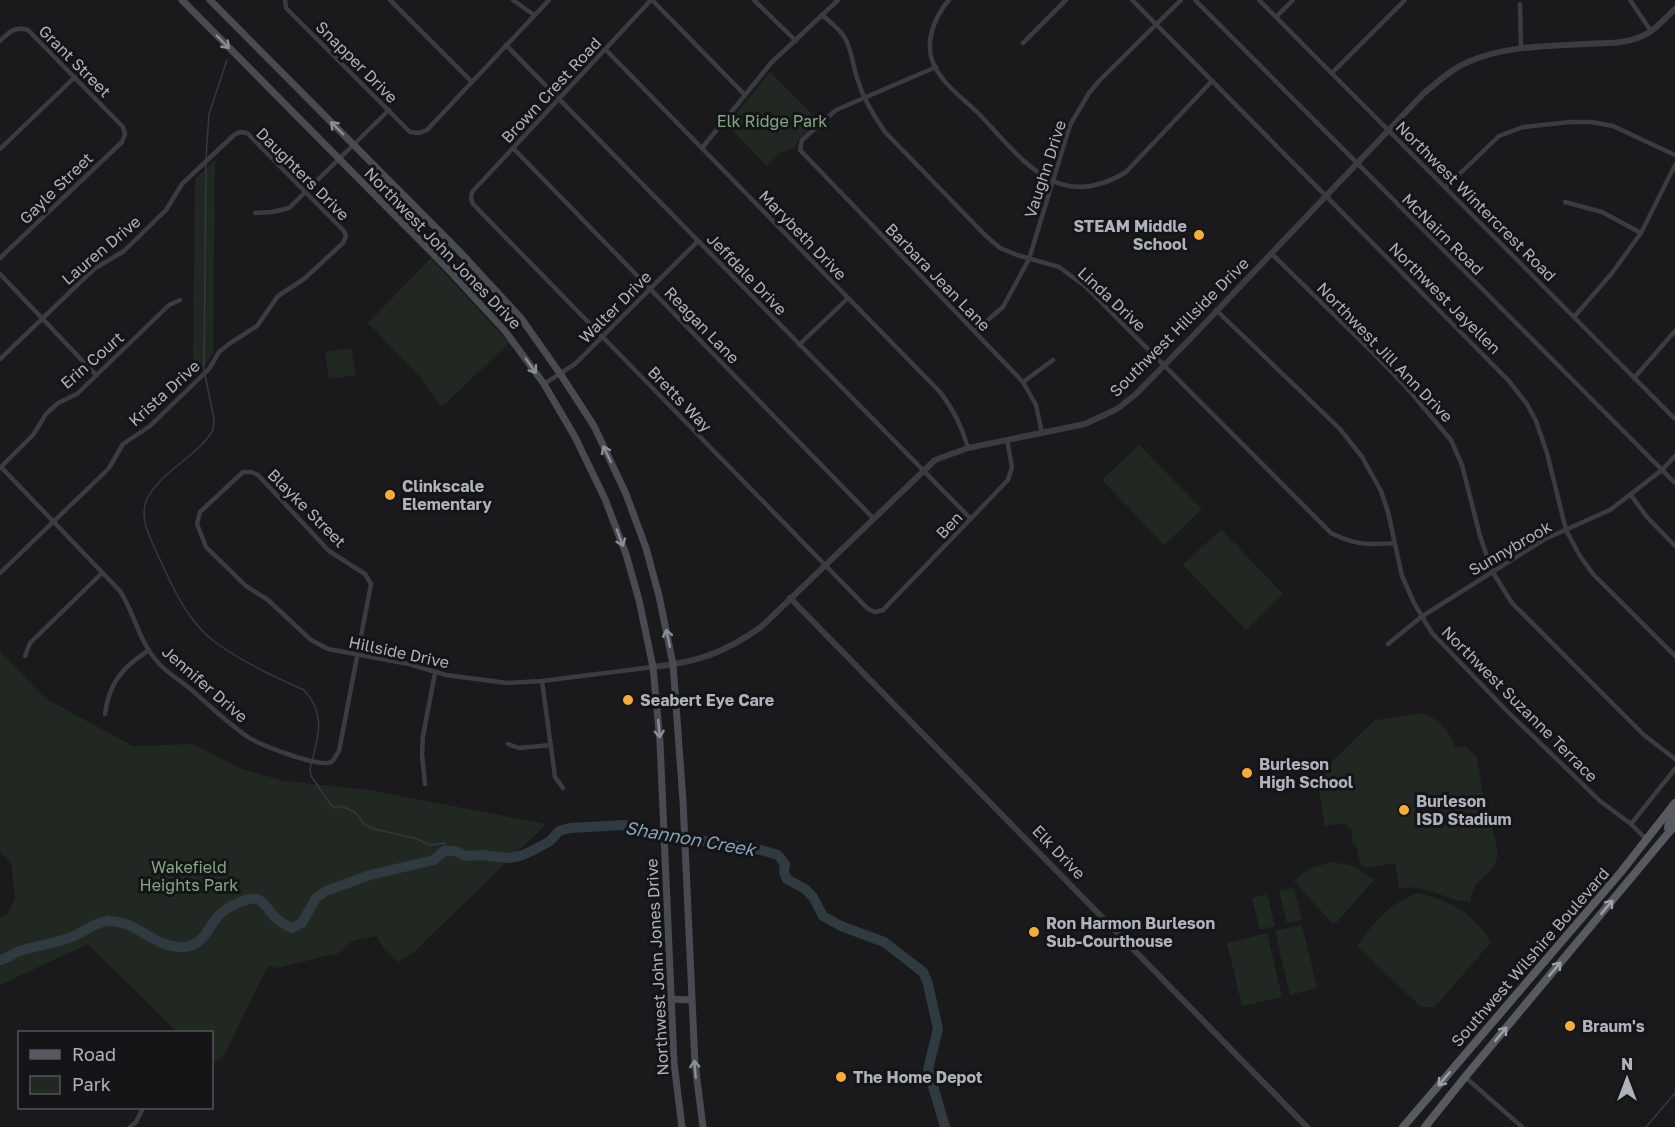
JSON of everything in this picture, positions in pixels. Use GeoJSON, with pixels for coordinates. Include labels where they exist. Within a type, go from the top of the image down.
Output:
{"type":"FeatureCollection","features":[{"type":"Feature","properties":{"kind":"main road","name":"Northwest John Jones Drive"},"geometry":{"type":"LineString","coordinates":[[182,0],[505,331],[544,384],[575,437],[605,499],[626,554],[639,600],[653,667],[660,742],[674,1063],[682,1127]]}},
{"type":"Feature","properties":{"kind":"main road","name":"Northwest John Jones Drive"},"geometry":{"type":"LineString","coordinates":[[210,0],[494,287],[521,318],[594,426],[626,494],[659,596],[674,664],[683,801],[695,1064],[703,1127]]}},
{"type":"Feature","properties":{"kind":"main road","name":"Southwest Wilshire Boulevard"},"geometry":{"type":"LineString","coordinates":[[1403,1127],[1647,840],[1675,803]]}},
{"type":"Feature","properties":{"kind":"main road"},"geometry":{"type":"LineString","coordinates":[[1673,828],[1668,828],[1675,814]]}},
{"type":"Feature","properties":{"kind":"main road","name":"Southwest Wilshire Boulevard"},"geometry":{"type":"LineString","coordinates":[[1425,1127],[1673,828]]}},
{"type":"Feature","properties":{"kind":"main road"},"geometry":{"type":"LineString","coordinates":[[1578,922],[1588,931]]}},
{"type":"Feature","properties":{"kind":"main road"},"geometry":{"type":"LineString","coordinates":[[671,999],[691,1000]]}},
{"type":"Feature","properties":{"kind":"street","name":"Snapper Drive"},"geometry":{"type":"LineString","coordinates":[[285,0],[286,8],[410,132],[419,133],[427,130],[472,82]]}},
{"type":"Feature","properties":{"kind":"street"},"geometry":{"type":"LineString","coordinates":[[390,0],[472,82],[549,0]]}},
{"type":"Feature","properties":{"kind":"street"},"geometry":{"type":"LineString","coordinates":[[513,0],[534,15]]}},
{"type":"Feature","properties":{"kind":"street"},"geometry":{"type":"LineString","coordinates":[[652,0],[745,95]]}},
{"type":"Feature","properties":{"kind":"street","name":"Brown Crest Road"},"geometry":{"type":"LineString","coordinates":[[471,198],[472,192],[652,0]]}},
{"type":"Feature","properties":{"kind":"street"},"geometry":{"type":"LineString","coordinates":[[754,0],[796,41]]}},
{"type":"Feature","properties":{"kind":"street"},"geometry":{"type":"LineString","coordinates":[[702,148],[771,63],[838,0]]}},
{"type":"Feature","properties":{"kind":"street"},"geometry":{"type":"LineString","coordinates":[[949,0],[940,10],[934,25],[931,46],[932,59],[941,78],[980,115],[1018,157],[1040,175],[1065,185],[1090,186],[1116,179],[1126,172],[1212,81]]}},
{"type":"Feature","properties":{"kind":"street"},"geometry":{"type":"LineString","coordinates":[[1023,43],[1066,0]]}},
{"type":"Feature","properties":{"kind":"street","name":"Northwest Jayellen"},"geometry":{"type":"LineString","coordinates":[[1132,0],[1486,355],[1527,404],[1536,421],[1547,453],[1566,530],[1580,556],[1593,574],[1675,656]]}},
{"type":"Feature","properties":{"kind":"street","name":"Vaughn Drive"},"geometry":{"type":"LineString","coordinates":[[975,332],[1003,307],[1029,259],[1070,125],[1089,93],[1181,0]]}},
{"type":"Feature","properties":{"kind":"street","name":"McNairn Road"},"geometry":{"type":"LineString","coordinates":[[1195,0],[1675,483]]}},
{"type":"Feature","properties":{"kind":"street","name":"Northwest Wintercrest Road"},"geometry":{"type":"LineString","coordinates":[[1259,0],[1675,419]]}},
{"type":"Feature","properties":{"kind":"street"},"geometry":{"type":"LineString","coordinates":[[1276,17],[1293,0]]}},
{"type":"Feature","properties":{"kind":"street"},"geometry":{"type":"LineString","coordinates":[[1332,73],[1405,0]]}},
{"type":"Feature","properties":{"kind":"street"},"geometry":{"type":"LineString","coordinates":[[1630,0],[1651,31]]}},
{"type":"Feature","properties":{"kind":"street"},"geometry":{"type":"LineString","coordinates":[[1520,4],[1521,48]]}},
{"type":"Feature","properties":{"kind":"street","name":"Southwest Hillside Drive"},"geometry":{"type":"LineString","coordinates":[[653,667],[707,657],[738,644],[760,627],[935,460],[968,448],[1085,424],[1105,416],[1136,394],[1424,93],[1450,72],[1484,56],[1521,48],[1639,38],[1651,31],[1675,9]]}},
{"type":"Feature","properties":{"kind":"street","name":"Linda Drive"},"geometry":{"type":"LineString","coordinates":[[822,15],[844,36],[864,98],[885,132],[985,235],[1000,248],[1059,267],[1085,286],[1331,533],[1351,543],[1394,543]]}},
{"type":"Feature","properties":{"kind":"street","name":"Grant Street"},"geometry":{"type":"LineString","coordinates":[[0,41],[12,30],[20,27],[28,30],[123,127],[125,134]]}},
{"type":"Feature","properties":{"kind":"street","name":"Jeffdale Drive"},"geometry":{"type":"LineString","coordinates":[[506,45],[971,519]]}},
{"type":"Feature","properties":{"kind":"street","name":"Marybeth Drive"},"geometry":{"type":"LineString","coordinates":[[606,50],[940,393],[954,410],[963,428],[968,448]]}},
{"type":"Feature","properties":{"kind":"street"},"geometry":{"type":"LineString","coordinates":[[864,98],[936,67]]}},
{"type":"Feature","properties":{"kind":"street"},"geometry":{"type":"LineString","coordinates":[[0,149],[75,77]]}},
{"type":"Feature","properties":{"kind":"street","name":"Barbara Jean Lane"},"geometry":{"type":"LineString","coordinates":[[864,98],[830,115],[802,140],[801,153],[1023,382],[1036,405],[1042,433]]}},
{"type":"Feature","properties":{"kind":"street"},"geometry":{"type":"LineString","coordinates":[[255,213],[289,208],[389,110]]}},
{"type":"Feature","properties":{"kind":"street"},"geometry":{"type":"LineString","coordinates":[[1446,187],[1499,136],[1523,127],[1592,122],[1613,126],[1675,155]]}},
{"type":"Feature","properties":{"kind":"street","name":"Lauren Drive"},"geometry":{"type":"LineString","coordinates":[[0,359],[94,269],[124,251],[166,210],[183,184],[214,153],[240,132]]}},
{"type":"Feature","properties":{"kind":"street","name":"Daughters Drive"},"geometry":{"type":"LineString","coordinates":[[240,132],[247,134],[344,231],[346,236]]}},
{"type":"Feature","properties":{"kind":"street","name":"Gayle Street"},"geometry":{"type":"LineString","coordinates":[[0,258],[122,142],[125,134]]}},
{"type":"Feature","properties":{"kind":"street","name":"Reagan Lane"},"geometry":{"type":"LineString","coordinates":[[513,149],[873,518]]}},
{"type":"Feature","properties":{"kind":"street"},"geometry":{"type":"LineString","coordinates":[[1574,317],[1612,273],[1641,234],[1675,165]]}},
{"type":"Feature","properties":{"kind":"street","name":"Bretts Way"},"geometry":{"type":"LineString","coordinates":[[471,198],[473,204],[824,565],[868,609],[875,612]]}},
{"type":"Feature","properties":{"kind":"street"},"geometry":{"type":"LineString","coordinates":[[1565,202],[1602,212],[1641,234]]}},
{"type":"Feature","properties":{"kind":"street","name":"Krista Drive"},"geometry":{"type":"LineString","coordinates":[[0,573],[109,468],[123,444],[150,426],[209,369],[219,352],[257,326],[278,296],[315,269],[344,243],[346,236]]}},
{"type":"Feature","properties":{"kind":"street","name":"Walter Drive"},"geometry":{"type":"LineString","coordinates":[[544,384],[561,375],[698,242]]}},
{"type":"Feature","properties":{"kind":"street","name":"Northwest Jill Ann Drive"},"geometry":{"type":"LineString","coordinates":[[1271,253],[1373,352],[1451,440],[1462,465],[1480,536],[1492,572],[1512,603],[1644,735],[1675,759]]}},
{"type":"Feature","properties":{"kind":"street"},"geometry":{"type":"LineString","coordinates":[[0,274],[96,375]]}},
{"type":"Feature","properties":{"kind":"street"},"geometry":{"type":"LineString","coordinates":[[799,345],[848,298]]}},
{"type":"Feature","properties":{"kind":"street","name":"Erin Court"},"geometry":{"type":"LineString","coordinates":[[0,467],[33,435],[46,414],[58,403],[77,394],[169,305],[180,300]]}},
{"type":"Feature","properties":{"kind":"street","name":"Northwest Suzanne Terrace"},"geometry":{"type":"LineString","coordinates":[[1216,310],[1341,429],[1362,457],[1381,491],[1402,576],[1421,617],[1432,633],[1507,711],[1600,801],[1631,824],[1647,840]]}},
{"type":"Feature","properties":{"kind":"street"},"geometry":{"type":"LineString","coordinates":[[1634,378],[1675,331]]}},
{"type":"Feature","properties":{"kind":"street"},"geometry":{"type":"LineString","coordinates":[[1023,382],[1053,360]]}},
{"type":"Feature","properties":{"kind":"street","name":"Ben"},"geometry":{"type":"LineString","coordinates":[[875,612],[884,610],[1008,480],[1012,466],[1007,440]]}},
{"type":"Feature","properties":{"kind":"street","name":"Sunnybrook"},"geometry":{"type":"LineString","coordinates":[[1388,644],[1421,617],[1545,539],[1610,510],[1662,470],[1675,456]]}},
{"type":"Feature","properties":{"kind":"street","name":"Jennifer Drive"},"geometry":{"type":"LineString","coordinates":[[0,467],[125,599],[154,659],[164,669],[247,736],[264,746],[322,764],[334,761]]}},
{"type":"Feature","properties":{"kind":"street","name":"Hillside Drive"},"geometry":{"type":"LineString","coordinates":[[251,472],[243,472],[200,512],[197,524],[206,547],[246,586],[268,600],[311,640],[328,649],[409,664],[435,673],[507,682],[542,681],[653,667]]}},
{"type":"Feature","properties":{"kind":"street","name":"Blayke Street"},"geometry":{"type":"LineString","coordinates":[[251,472],[258,475],[329,551],[365,574],[370,580],[371,590],[339,751],[334,761]]}},
{"type":"Feature","properties":{"kind":"street"},"geometry":{"type":"LineString","coordinates":[[1631,495],[1646,516],[1675,546]]}},
{"type":"Feature","properties":{"kind":"street"},"geometry":{"type":"LineString","coordinates":[[25,656],[30,644],[102,573]]}},
{"type":"Feature","properties":{"kind":"street","name":"Elk Drive"},"geometry":{"type":"LineString","coordinates":[[790,598],[1307,1127]]}},
{"type":"Feature","properties":{"kind":"street"},"geometry":{"type":"LineString","coordinates":[[105,714],[107,697],[116,678],[128,663],[149,650]]}},
{"type":"Feature","properties":{"kind":"street"},"geometry":{"type":"LineString","coordinates":[[425,784],[423,736],[435,673]]}},
{"type":"Feature","properties":{"kind":"street"},"geometry":{"type":"LineString","coordinates":[[542,681],[555,777],[563,788]]}},
{"type":"Feature","properties":{"kind":"street"},"geometry":{"type":"LineString","coordinates":[[508,744],[519,748],[550,745]]}},
{"type":"Feature","properties":{"kind":"street"},"geometry":{"type":"LineString","coordinates":[[1631,824],[1675,769]]}},
{"type":"Feature","properties":{"kind":"street"},"geometry":{"type":"LineString","coordinates":[[1465,1077],[1522,1127]]}},
{"type":"Feature","properties":{"kind":"street"},"geometry":{"type":"LineString","coordinates":[[130,1127],[136,1122],[141,1109]]}},
{"type":"Feature","properties":{"kind":"green space","name":"Elk Ridge Park"},"geometry":{"type":"Polygon","coordinates":[[[770,72],[818,120],[799,139],[795,148],[781,152],[767,166],[727,125],[770,72]]]}},
{"type":"Feature","properties":{"kind":"green space"},"geometry":{"type":"Polygon","coordinates":[[[215,160],[213,354],[197,373],[193,355],[195,179],[215,160]]]}},
{"type":"Feature","properties":{"kind":"green space"},"geometry":{"type":"Polygon","coordinates":[[[431,258],[509,343],[445,404],[440,405],[422,379],[368,323],[431,258]]]}},
{"type":"Feature","properties":{"kind":"green space"},"geometry":{"type":"Polygon","coordinates":[[[351,348],[356,375],[329,379],[325,352],[351,348]]]}},
{"type":"Feature","properties":{"kind":"green space"},"geometry":{"type":"Polygon","coordinates":[[[1139,445],[1202,509],[1164,545],[1102,480],[1139,445]]]}},
{"type":"Feature","properties":{"kind":"green space"},"geometry":{"type":"Polygon","coordinates":[[[1221,529],[1283,594],[1246,630],[1183,565],[1221,529]]]}},
{"type":"Feature","properties":{"kind":"green space","name":"Wakefield Heights Park"},"geometry":{"type":"Polygon","coordinates":[[[0,651],[46,699],[133,746],[193,744],[242,769],[285,781],[369,790],[546,824],[414,952],[398,962],[385,950],[376,936],[354,940],[339,953],[277,968],[268,966],[224,1055],[213,1063],[213,1031],[176,1031],[88,944],[0,985],[0,917],[8,914],[15,898],[11,863],[0,851],[0,651]]]}},
{"type":"Feature","properties":{"kind":"green space","name":"Burleson ISD Stadium"},"geometry":{"type":"Polygon","coordinates":[[[1419,713],[1432,717],[1442,725],[1456,748],[1465,746],[1477,757],[1488,827],[1492,827],[1497,853],[1493,867],[1473,890],[1471,902],[1453,899],[1420,888],[1399,888],[1395,863],[1367,868],[1360,864],[1356,845],[1353,845],[1351,828],[1348,828],[1347,823],[1323,826],[1316,773],[1324,769],[1376,719],[1419,713]]]}},
{"type":"Feature","properties":{"kind":"green space"},"geometry":{"type":"Polygon","coordinates":[[[1332,862],[1354,866],[1374,880],[1337,922],[1332,923],[1294,881],[1310,868],[1332,862]]]}},
{"type":"Feature","properties":{"kind":"green space"},"geometry":{"type":"Polygon","coordinates":[[[1294,888],[1302,920],[1287,923],[1279,891],[1294,888]]]}},
{"type":"Feature","properties":{"kind":"green space"},"geometry":{"type":"Polygon","coordinates":[[[1419,893],[1461,910],[1476,922],[1491,942],[1435,1007],[1421,1007],[1357,946],[1391,907],[1419,893]]]}},
{"type":"Feature","properties":{"kind":"green space"},"geometry":{"type":"Polygon","coordinates":[[[1267,894],[1275,926],[1260,930],[1252,898],[1267,894]]]}},
{"type":"Feature","properties":{"kind":"green space"},"geometry":{"type":"Polygon","coordinates":[[[1302,925],[1317,988],[1290,995],[1275,931],[1302,925]]]}},
{"type":"Feature","properties":{"kind":"green space"},"geometry":{"type":"Polygon","coordinates":[[[1267,933],[1282,997],[1242,1006],[1227,943],[1267,933]]]}},
{"type":"Feature","properties":{"kind":"waterway"},"geometry":{"type":"LineString","coordinates":[[206,158],[209,114],[227,60]]}},
{"type":"Feature","properties":{"kind":"waterway"},"geometry":{"type":"LineString","coordinates":[[204,371],[206,162]]}},
{"type":"Feature","properties":{"kind":"waterway"},"geometry":{"type":"LineString","coordinates":[[205,375],[214,419],[213,430],[198,448],[161,480],[153,489],[145,506],[144,520],[148,533],[174,588],[196,623],[215,642],[258,669],[304,690],[316,709],[319,728],[310,769],[311,776],[331,805],[336,808],[341,806],[355,812],[365,825],[431,845],[444,843],[450,851]]}},
{"type":"Feature","properties":{"kind":"waterway","name":"Shannon Creek"},"geometry":{"type":"LineString","coordinates":[[0,960],[17,952],[67,939],[107,921],[127,924],[163,944],[191,946],[201,939],[223,912],[249,899],[262,902],[277,919],[292,928],[302,923],[316,898],[326,891],[370,875],[434,860],[444,851],[455,851],[466,856],[508,858],[532,851],[550,841],[559,831],[570,828],[624,825],[643,831],[761,850],[778,855],[785,864],[784,872],[787,879],[805,889],[813,897],[823,916],[841,926],[884,942],[923,972],[938,1029],[928,1069],[945,1127]]}},
{"type":"Feature","properties":{"kind":"waterway"},"geometry":{"type":"LineString","coordinates":[[1646,1127],[1675,1093]]}},
{"type":"Feature","properties":{"kind":"place","name":"STEAM Middle School"},"geometry":{"type":"Point","coordinates":[1199,235]}},
{"type":"Feature","properties":{"kind":"place","name":"Clinkscale Elementary"},"geometry":{"type":"Point","coordinates":[390,495]}},
{"type":"Feature","properties":{"kind":"place","name":"Seabert Eye Care"},"geometry":{"type":"Point","coordinates":[628,700]}},
{"type":"Feature","properties":{"kind":"place","name":"Burleson High School"},"geometry":{"type":"Point","coordinates":[1247,773]}},
{"type":"Feature","properties":{"kind":"place","name":"Burleson ISD Stadium"},"geometry":{"type":"Point","coordinates":[1404,810]}},
{"type":"Feature","properties":{"kind":"place","name":"Ron Harmon Burleson Sub-Courthouse"},"geometry":{"type":"Point","coordinates":[1034,932]}},
{"type":"Feature","properties":{"kind":"place","name":"Braum's"},"geometry":{"type":"Point","coordinates":[1570,1026]}},
{"type":"Feature","properties":{"kind":"place","name":"The Home Depot"},"geometry":{"type":"Point","coordinates":[841,1077]}}]}
